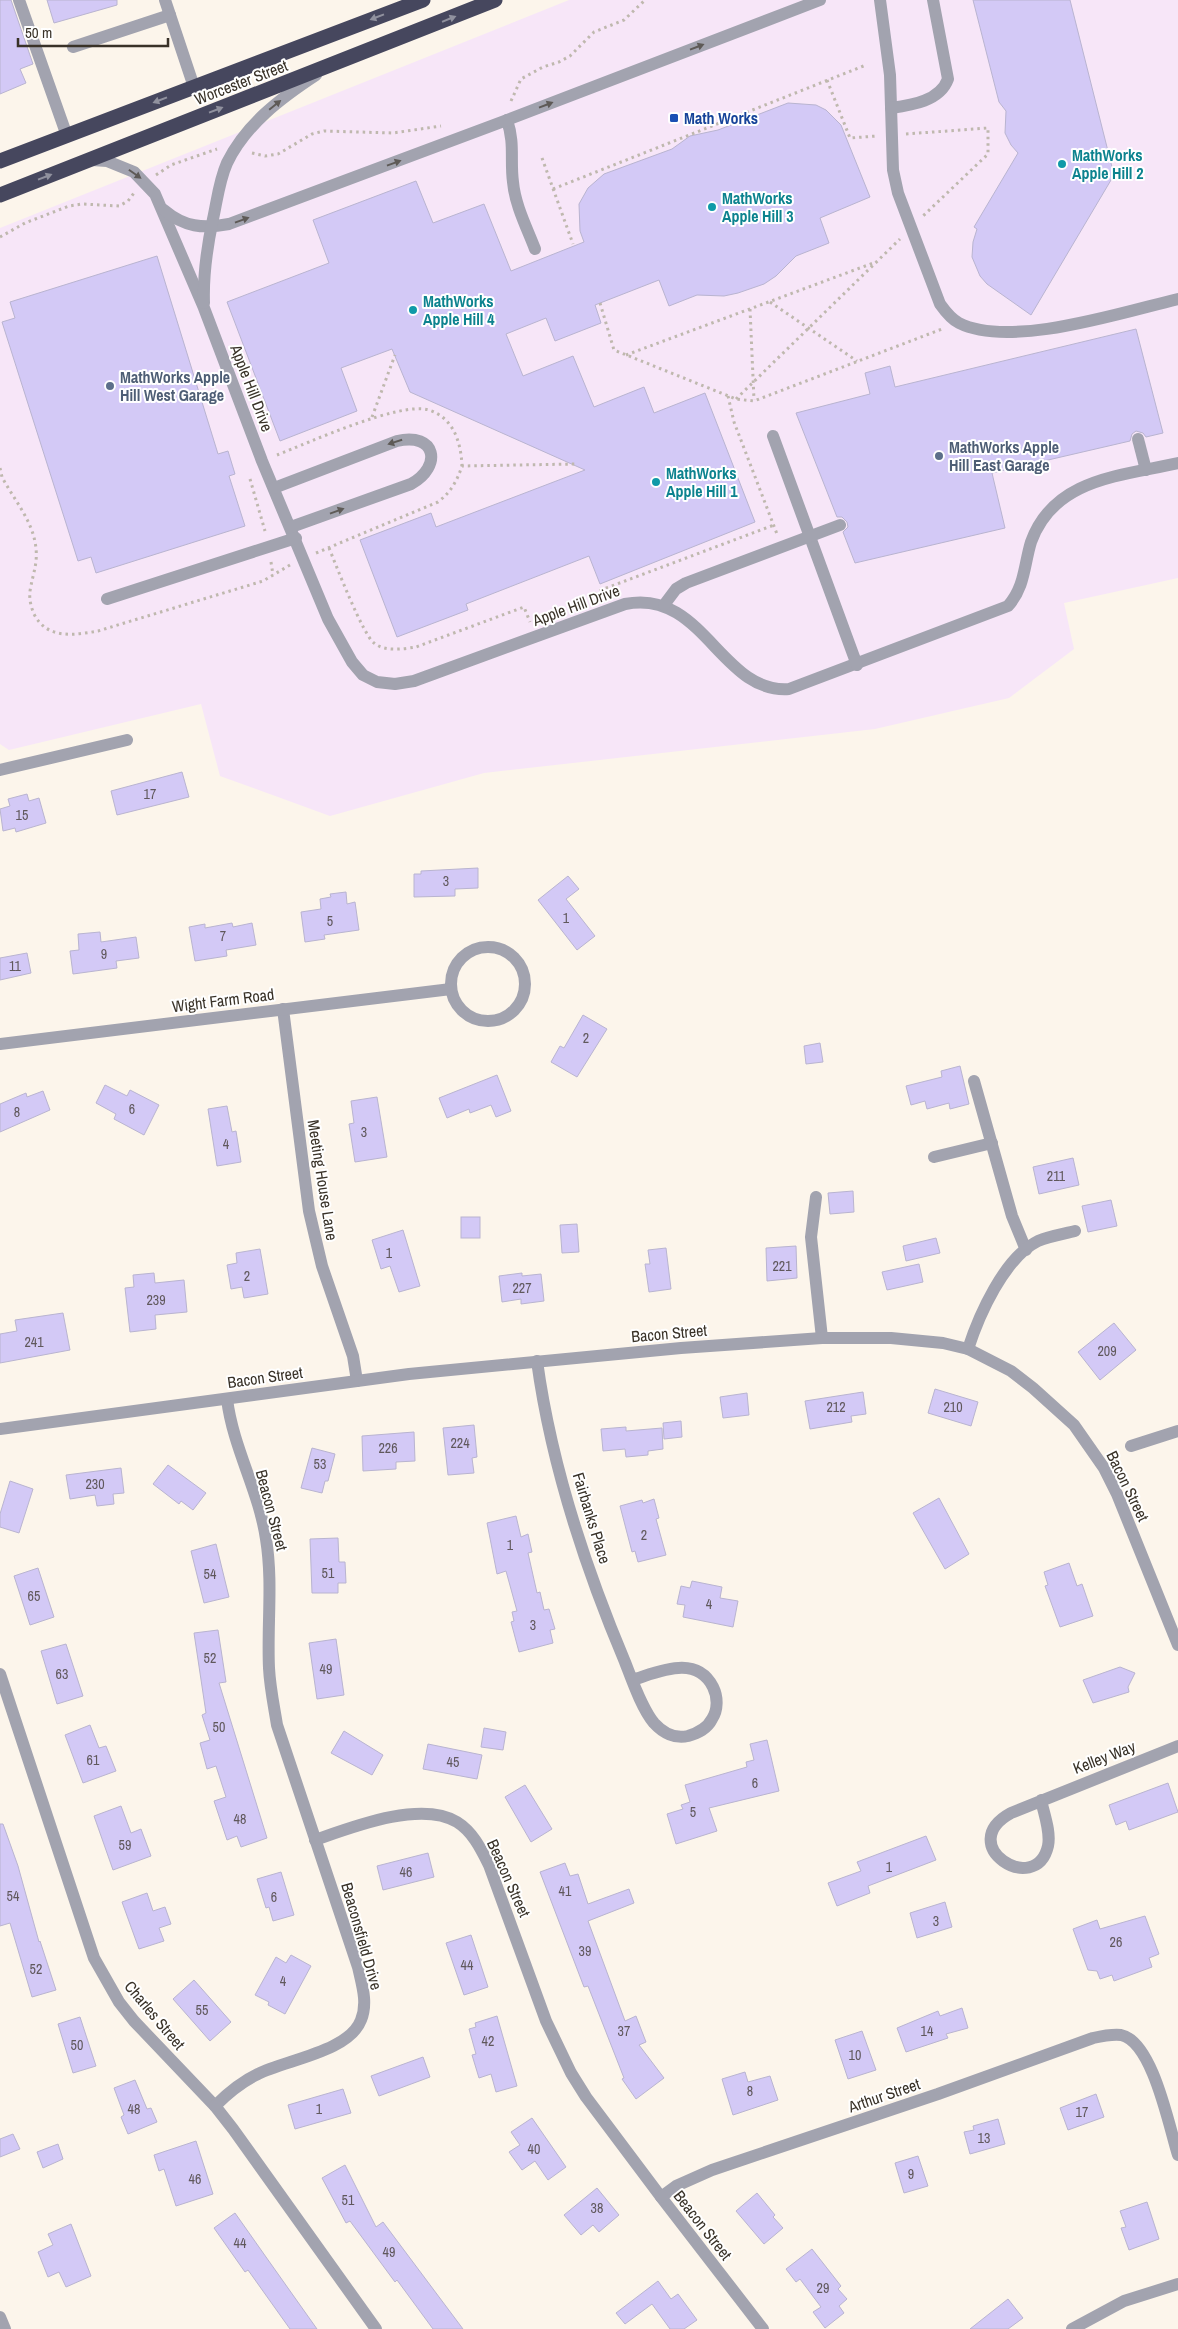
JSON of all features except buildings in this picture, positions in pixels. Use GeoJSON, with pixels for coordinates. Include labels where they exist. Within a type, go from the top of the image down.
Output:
{"type":"FeatureCollection","features":[{"type":"Feature","properties":{"kind":"highway","name":"Worcester Street"},"geometry":{"type":"LineString","coordinates":[[0,195],[495,0]]}},
{"type":"Feature","properties":{"kind":"highway","name":"Worcester Street"},"geometry":{"type":"LineString","coordinates":[[0,161],[419,1]]}},
{"type":"Feature","properties":{"kind":"street"},"geometry":{"type":"LineString","coordinates":[[19,0],[66,136]]}},
{"type":"Feature","properties":{"kind":"street"},"geometry":{"type":"LineString","coordinates":[[165,0],[194,87]]}},
{"type":"Feature","properties":{"kind":"street"},"geometry":{"type":"LineString","coordinates":[[164,210],[174,219],[188,224],[211,228],[238,221],[820,0]]}},
{"type":"Feature","properties":{"kind":"street"},"geometry":{"type":"LineString","coordinates":[[880,0],[890,75],[893,170],[896,185],[940,304],[948,315],[959,323],[976,329],[1024,332],[1053,328],[1178,299]]}},
{"type":"Feature","properties":{"kind":"street"},"geometry":{"type":"LineString","coordinates":[[891,108],[936,96],[945,88],[948,70],[932,0]]}},
{"type":"Feature","properties":{"kind":"street"},"geometry":{"type":"LineString","coordinates":[[73,47],[170,16]]}},
{"type":"Feature","properties":{"kind":"street","name":"Apple Hill Drive"},"geometry":{"type":"LineString","coordinates":[[204,308],[204,273],[211,228],[221,180],[236,148],[261,116],[296,88],[332,65]]}},
{"type":"Feature","properties":{"kind":"street"},"geometry":{"type":"LineString","coordinates":[[507,120],[513,136],[512,181],[515,196],[535,249]]}},
{"type":"Feature","properties":{"kind":"street","name":"Apple Hill Drive"},"geometry":{"type":"LineString","coordinates":[[89,160],[120,164],[134,172],[146,182],[164,210],[274,488],[341,645],[363,675],[377,682],[395,684],[435,675],[625,604],[651,601],[664,605],[692,624],[735,666],[761,686],[776,690],[789,689],[1008,606],[1017,596],[1022,585],[1036,531],[1054,504],[1086,485],[1178,463]]}},
{"type":"Feature","properties":{"kind":"street"},"geometry":{"type":"LineString","coordinates":[[773,436],[856,665]]}},
{"type":"Feature","properties":{"kind":"street"},"geometry":{"type":"LineString","coordinates":[[106,599],[293,533],[411,484],[422,478],[431,465],[430,450],[426,443],[419,440],[411,438],[397,441],[274,488]]}},
{"type":"Feature","properties":{"kind":"street"},"geometry":{"type":"LineString","coordinates":[[1138,439],[1146,470]]}},
{"type":"Feature","properties":{"kind":"street"},"geometry":{"type":"LineString","coordinates":[[664,605],[676,589],[686,583],[840,525]]}},
{"type":"Feature","properties":{"kind":"street"},"geometry":{"type":"LineString","coordinates":[[0,770],[127,740]]}},
{"type":"Feature","properties":{"kind":"street"},"geometry":{"type":"LineString","coordinates":[[484,947],[496,948],[507,952],[519,964],[525,980],[524,993],[519,1005],[510,1014],[498,1020],[485,1021],[473,1018],[462,1011],[454,1001],[451,989],[453,972],[462,957],[472,950],[484,947]]}},
{"type":"Feature","properties":{"kind":"street","name":"Wight Farm Road"},"geometry":{"type":"LineString","coordinates":[[0,1044],[451,989]]}},
{"type":"Feature","properties":{"kind":"street","name":"Meeting House Lane"},"geometry":{"type":"LineString","coordinates":[[283,1009],[311,1220],[322,1266],[348,1342],[357,1381]]}},
{"type":"Feature","properties":{"kind":"street"},"geometry":{"type":"LineString","coordinates":[[974,1081],[1012,1216],[1026,1250]]}},
{"type":"Feature","properties":{"kind":"street"},"geometry":{"type":"LineString","coordinates":[[934,1157],[992,1143]]}},
{"type":"Feature","properties":{"kind":"street"},"geometry":{"type":"LineString","coordinates":[[816,1197],[810,1237],[822,1338]]}},
{"type":"Feature","properties":{"kind":"street"},"geometry":{"type":"LineString","coordinates":[[968,1349],[990,1297],[1009,1269],[1026,1250],[1045,1239],[1075,1231]]}},
{"type":"Feature","properties":{"kind":"street","name":"Bacon Street"},"geometry":{"type":"LineString","coordinates":[[0,1429],[357,1381],[537,1361],[734,1343],[822,1338],[920,1340],[968,1349],[996,1362],[1033,1388],[1074,1425],[1090,1446],[1117,1494],[1178,1645]]}},
{"type":"Feature","properties":{"kind":"street","name":"Fairbanks Place"},"geometry":{"type":"LineString","coordinates":[[537,1361],[545,1415],[566,1491],[600,1596],[632,1680],[652,1721],[661,1730],[672,1736],[684,1737],[700,1731],[712,1720],[716,1711],[717,1698],[715,1689],[709,1679],[698,1670],[686,1667],[673,1668],[632,1680]]}},
{"type":"Feature","properties":{"kind":"street","name":"Beacon Street"},"geometry":{"type":"LineString","coordinates":[[227,1399],[236,1444],[266,1536],[270,1570],[269,1667],[275,1715],[315,1840],[358,1826],[423,1813],[439,1815],[457,1822],[469,1832],[480,1847],[489,1866],[546,2021],[566,2065],[586,2097],[763,2329]]}},
{"type":"Feature","properties":{"kind":"street"},"geometry":{"type":"LineString","coordinates":[[1131,1446],[1178,1431]]}},
{"type":"Feature","properties":{"kind":"street","name":"Charles Street"},"geometry":{"type":"LineString","coordinates":[[0,1674],[94,1958],[119,2002],[134,2021],[215,2106],[248,2149],[376,2329]]}},
{"type":"Feature","properties":{"kind":"street","name":"Kelley Way"},"geometry":{"type":"LineString","coordinates":[[1042,1800],[1048,1837],[1045,1852],[1040,1860],[1024,1868],[1013,1867],[1004,1863],[996,1856],[992,1846],[992,1835],[995,1826],[1001,1818],[1042,1800],[1178,1746]]}},
{"type":"Feature","properties":{"kind":"street","name":"Beaconsfield Drive"},"geometry":{"type":"LineString","coordinates":[[215,2106],[241,2082],[259,2073],[337,2044],[351,2034],[360,2022],[365,2007],[363,1987],[315,1840]]}},
{"type":"Feature","properties":{"kind":"street","name":"Arthur Street"},"geometry":{"type":"LineString","coordinates":[[661,2197],[676,2186],[712,2170],[938,2094],[1093,2038],[1121,2036],[1134,2042],[1141,2050],[1150,2068],[1178,2155]]}},
{"type":"Feature","properties":{"kind":"street"},"geometry":{"type":"LineString","coordinates":[[1072,2329],[1124,2301],[1178,2284]]}},
{"type":"Feature","properties":{"kind":"street"},"geometry":{"type":"LineString","coordinates":[[0,2317],[5,2329]]}},
{"type":"Feature","properties":{"kind":"path"},"geometry":{"type":"LineString","coordinates":[[509,105],[522,79],[536,70],[570,56],[594,32],[624,20],[645,0]]}},
{"type":"Feature","properties":{"kind":"path"},"geometry":{"type":"LineString","coordinates":[[553,189],[866,65]]}},
{"type":"Feature","properties":{"kind":"path"},"geometry":{"type":"LineString","coordinates":[[736,399],[988,154],[988,128],[850,138],[826,80]]}},
{"type":"Feature","properties":{"kind":"path"},"geometry":{"type":"LineString","coordinates":[[0,237],[25,223],[69,206],[82,204],[119,206],[128,201],[135,190],[171,166],[213,150],[236,148],[265,156],[289,149],[312,134],[324,131],[393,133],[426,127],[449,126]]}},
{"type":"Feature","properties":{"kind":"path"},"geometry":{"type":"LineString","coordinates":[[542,158],[573,244]]}},
{"type":"Feature","properties":{"kind":"path"},"geometry":{"type":"LineString","coordinates":[[626,355],[877,261]]}},
{"type":"Feature","properties":{"kind":"path"},"geometry":{"type":"LineString","coordinates":[[770,301],[857,361]]}},
{"type":"Feature","properties":{"kind":"path"},"geometry":{"type":"LineString","coordinates":[[600,303],[614,350],[736,399],[754,401],[959,323]]}},
{"type":"Feature","properties":{"kind":"path"},"geometry":{"type":"LineString","coordinates":[[750,309],[754,401]]}},
{"type":"Feature","properties":{"kind":"path"},"geometry":{"type":"LineString","coordinates":[[372,418],[395,355]]}},
{"type":"Feature","properties":{"kind":"path"},"geometry":{"type":"LineString","coordinates":[[728,396],[734,422],[782,546]]}},
{"type":"Feature","properties":{"kind":"path"},"geometry":{"type":"LineString","coordinates":[[586,600],[601,590],[774,525]]}},
{"type":"Feature","properties":{"kind":"path"},"geometry":{"type":"LineString","coordinates":[[329,548],[364,629],[373,643],[384,647],[400,650],[416,647],[524,607],[529,622],[537,620]]}},
{"type":"Feature","properties":{"kind":"shaded area"},"geometry":{"type":"Polygon","coordinates":[[[569,0],[1178,0],[1178,578],[1064,603],[1074,649],[1009,698],[875,729],[484,773],[330,816],[220,776],[201,704],[9,750],[0,744],[0,228],[569,0]]]}},
{"type":"Feature","properties":{"kind":"place","name":"Math Works"},"geometry":{"type":"Point","coordinates":[674,118]}},
{"type":"Feature","properties":{"kind":"place","name":"MathWorks Apple Hill 2"},"geometry":{"type":"Point","coordinates":[1062,164]}},
{"type":"Feature","properties":{"kind":"place","name":"MathWorks Apple Hill 3"},"geometry":{"type":"Point","coordinates":[712,207]}},
{"type":"Feature","properties":{"kind":"place","name":"MathWorks Apple Hill 4"},"geometry":{"type":"Point","coordinates":[413,310]}},
{"type":"Feature","properties":{"kind":"place","name":"MathWorks Apple Hill West Garage"},"geometry":{"type":"Point","coordinates":[110,386]}},
{"type":"Feature","properties":{"kind":"place","name":"MathWorks Apple Hill East Garage"},"geometry":{"type":"Point","coordinates":[939,456]}},
{"type":"Feature","properties":{"kind":"place","name":"MathWorks Apple Hill 1"},"geometry":{"type":"Point","coordinates":[656,482]}}]}
